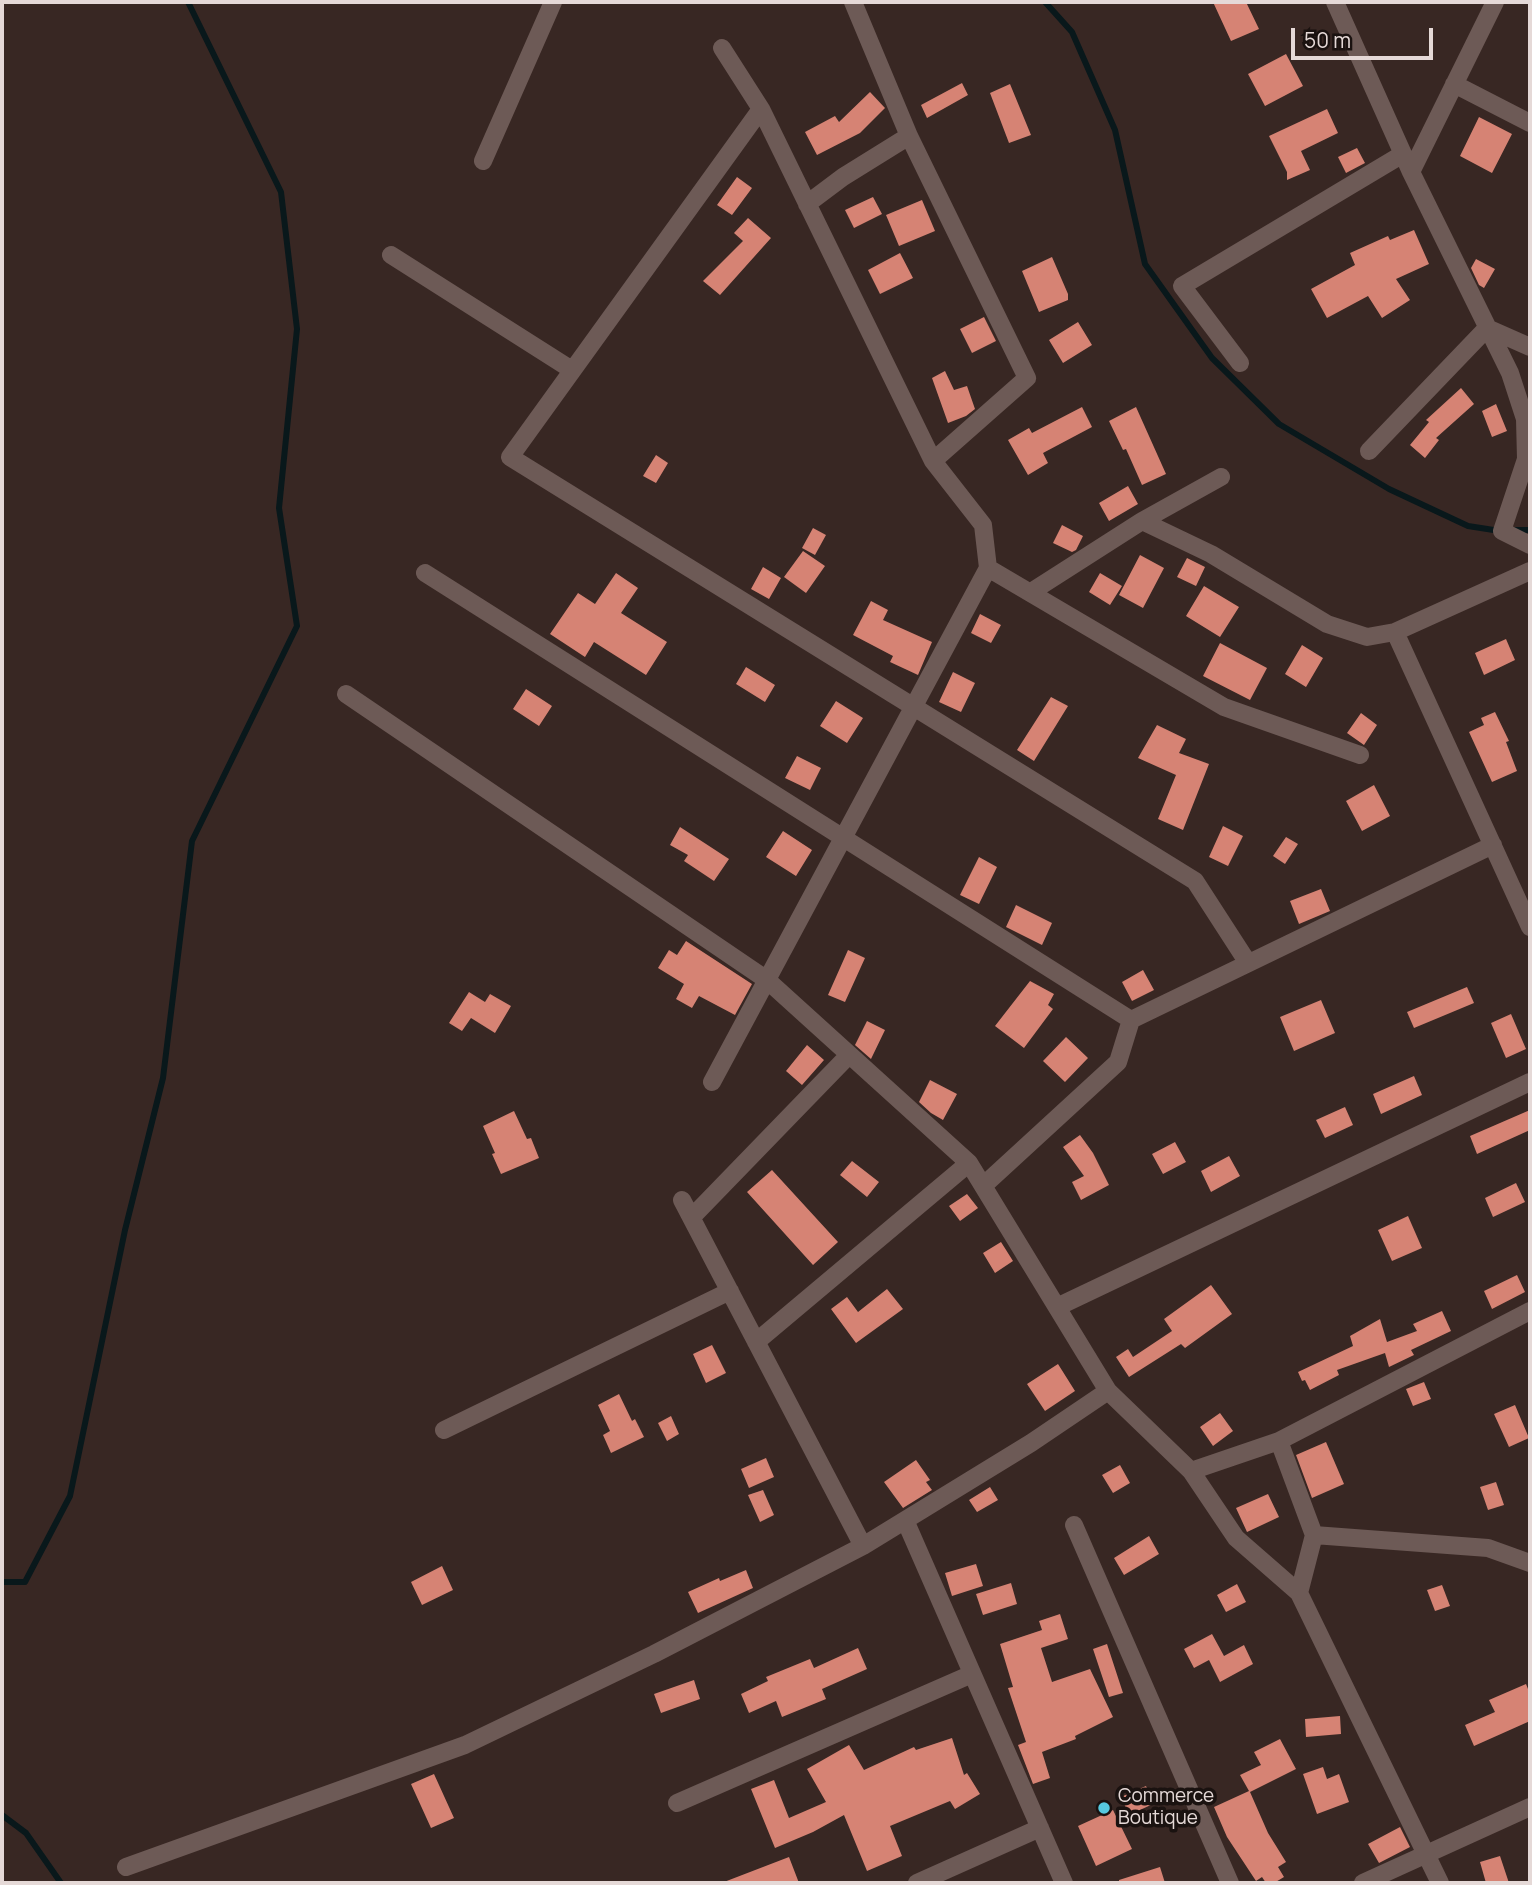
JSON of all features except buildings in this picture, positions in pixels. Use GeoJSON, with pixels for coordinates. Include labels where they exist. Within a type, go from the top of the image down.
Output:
{"type":"FeatureCollection","features":[{"type":"Feature","properties":{"kind":"street"},"geometry":{"type":"LineString","coordinates":[[483,161],[553,2]]}},
{"type":"Feature","properties":{"kind":"street"},"geometry":{"type":"LineString","coordinates":[[853,2],[909,136],[1027,378],[933,461]]}},
{"type":"Feature","properties":{"kind":"street"},"geometry":{"type":"LineString","coordinates":[[1335,2],[1410,172],[1510,373],[1525,419],[1526,459],[1502,531],[1530,545]]}},
{"type":"Feature","properties":{"kind":"street"},"geometry":{"type":"LineString","coordinates":[[1410,172],[1495,2]]}},
{"type":"Feature","properties":{"kind":"street"},"geometry":{"type":"LineString","coordinates":[[712,1082],[988,568],[983,525],[933,461],[761,109],[722,48]]}},
{"type":"Feature","properties":{"kind":"street"},"geometry":{"type":"LineString","coordinates":[[1454,85],[1530,123]]}},
{"type":"Feature","properties":{"kind":"street"},"geometry":{"type":"LineString","coordinates":[[761,109],[510,457],[1195,881],[1248,963]]}},
{"type":"Feature","properties":{"kind":"street"},"geometry":{"type":"LineString","coordinates":[[807,204],[843,177],[909,136]]}},
{"type":"Feature","properties":{"kind":"street"},"geometry":{"type":"LineString","coordinates":[[1240,363],[1182,286],[1403,155]]}},
{"type":"Feature","properties":{"kind":"street"},"geometry":{"type":"LineString","coordinates":[[391,256],[572,370]]}},
{"type":"Feature","properties":{"kind":"street"},"geometry":{"type":"LineString","coordinates":[[1488,328],[1530,347]]}},
{"type":"Feature","properties":{"kind":"street"},"geometry":{"type":"LineString","coordinates":[[1369,450],[1488,328]]}},
{"type":"Feature","properties":{"kind":"street"},"geometry":{"type":"LineString","coordinates":[[1031,592],[1142,521],[1221,477]]}},
{"type":"Feature","properties":{"kind":"street"},"geometry":{"type":"LineString","coordinates":[[1142,521],[1211,554],[1327,624],[1367,637],[1395,632],[1530,571]]}},
{"type":"Feature","properties":{"kind":"street"},"geometry":{"type":"LineString","coordinates":[[988,568],[1224,706],[1360,755]]}},
{"type":"Feature","properties":{"kind":"street"},"geometry":{"type":"LineString","coordinates":[[425,573],[1131,1020]]}},
{"type":"Feature","properties":{"kind":"street"},"geometry":{"type":"LineString","coordinates":[[1395,632],[1530,927]]}},
{"type":"Feature","properties":{"kind":"street"},"geometry":{"type":"LineString","coordinates":[[346,694],[767,980],[969,1163],[1108,1391],[1191,1471],[1236,1538],[1299,1593],[1440,1883]]}},
{"type":"Feature","properties":{"kind":"street"},"geometry":{"type":"LineString","coordinates":[[983,1186],[1118,1062],[1131,1020],[1493,845]]}},
{"type":"Feature","properties":{"kind":"street"},"geometry":{"type":"LineString","coordinates":[[692,1217],[849,1055]]}},
{"type":"Feature","properties":{"kind":"street"},"geometry":{"type":"LineString","coordinates":[[1057,1307],[1530,1082]]}},
{"type":"Feature","properties":{"kind":"street"},"geometry":{"type":"LineString","coordinates":[[756,1342],[969,1163]]}},
{"type":"Feature","properties":{"kind":"street"},"geometry":{"type":"LineString","coordinates":[[682,1200],[863,1546]]}},
{"type":"Feature","properties":{"kind":"street"},"geometry":{"type":"LineString","coordinates":[[444,1430],[730,1291]]}},
{"type":"Feature","properties":{"kind":"street"},"geometry":{"type":"LineString","coordinates":[[1191,1471],[1279,1441],[1530,1311]]}},
{"type":"Feature","properties":{"kind":"street"},"geometry":{"type":"LineString","coordinates":[[126,1867],[465,1745],[654,1654],[863,1546],[1031,1443],[1108,1391]]}},
{"type":"Feature","properties":{"kind":"street"},"geometry":{"type":"LineString","coordinates":[[1279,1441],[1314,1535],[1299,1593]]}},
{"type":"Feature","properties":{"kind":"street"},"geometry":{"type":"LineString","coordinates":[[905,1520],[1064,1883]]}},
{"type":"Feature","properties":{"kind":"street"},"geometry":{"type":"LineString","coordinates":[[1074,1525],[1230,1883]]}},
{"type":"Feature","properties":{"kind":"street"},"geometry":{"type":"LineString","coordinates":[[1314,1535],[1488,1548],[1530,1563]]}},
{"type":"Feature","properties":{"kind":"street"},"geometry":{"type":"LineString","coordinates":[[677,1802],[972,1674]]}},
{"type":"Feature","properties":{"kind":"street"},"geometry":{"type":"LineString","coordinates":[[1363,1883],[1530,1807]]}},
{"type":"Feature","properties":{"kind":"street"},"geometry":{"type":"LineString","coordinates":[[917,1883],[1040,1828]]}},
{"type":"Feature","properties":{"kind":"waterway"},"geometry":{"type":"LineString","coordinates":[[2,1582],[25,1582],[70,1496],[125,1230],[163,1078],[192,841],[297,626],[279,508],[297,329],[281,192],[188,2]]}},
{"type":"Feature","properties":{"kind":"waterway"},"geometry":{"type":"LineString","coordinates":[[1045,2],[1072,32],[1115,130],[1145,264],[1212,358],[1279,424],[1389,489],[1468,526],[1500,531]]}},
{"type":"Feature","properties":{"kind":"waterway"},"geometry":{"type":"LineString","coordinates":[[1511,530],[1530,530]]}},
{"type":"Feature","properties":{"kind":"waterway"},"geometry":{"type":"LineString","coordinates":[[2,1815],[26,1833],[61,1883]]}},
{"type":"Feature","properties":{"kind":"place","name":"Commerce Boutique"},"geometry":{"type":"Point","coordinates":[1104,1808]}}]}
